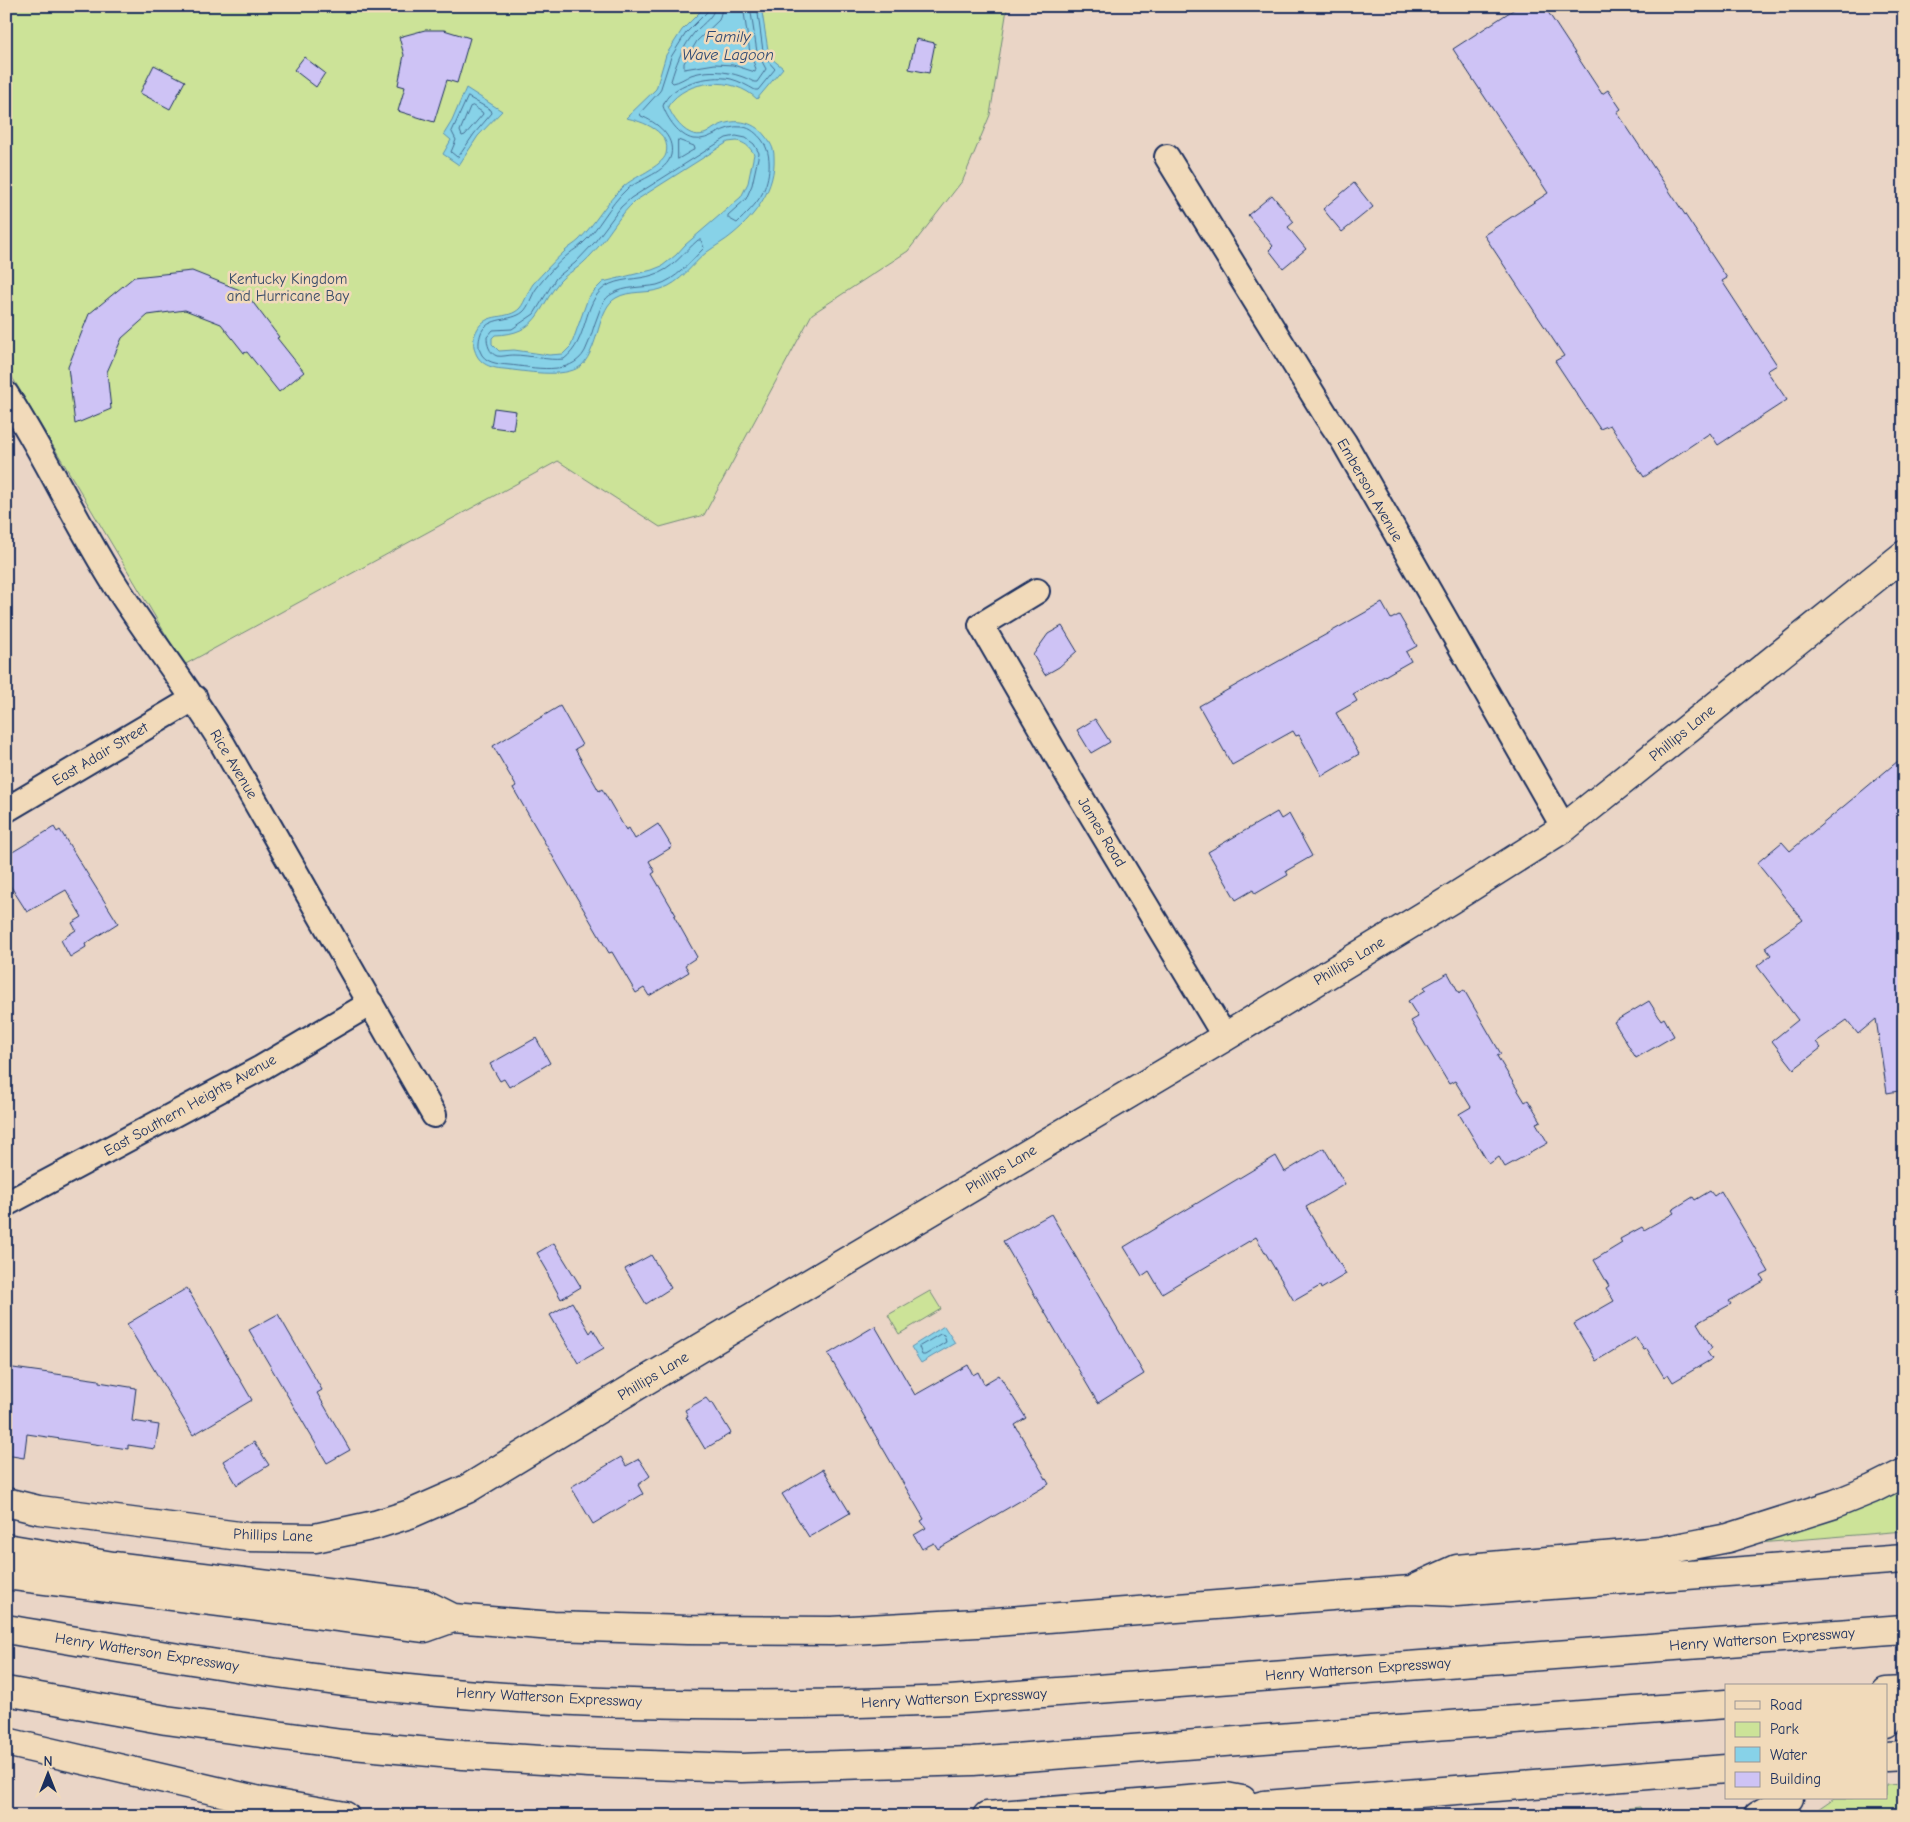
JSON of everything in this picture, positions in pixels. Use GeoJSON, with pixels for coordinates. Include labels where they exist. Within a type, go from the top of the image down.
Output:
{"type":"FeatureCollection","features":[{"type":"Feature","properties":{"kind":"main road","name":"Phillips Lane"},"geometry":{"type":"LineString","coordinates":[[6,1502],[39,1510],[247,1537],[315,1538],[375,1525],[410,1514],[467,1489],[670,1366],[1225,1037],[1564,828],[1904,555]]}},
{"type":"Feature","properties":{"kind":"main road"},"geometry":{"type":"LineString","coordinates":[[1411,1590],[1457,1569],[1661,1551],[1728,1538],[1835,1504],[1904,1473]]}},
{"type":"Feature","properties":{"kind":"main road"},"geometry":{"type":"LineString","coordinates":[[6,1548],[113,1566],[425,1604],[453,1618],[553,1626],[687,1630],[832,1630],[995,1622],[1411,1590],[1456,1592],[1904,1559]]}},
{"type":"Feature","properties":{"kind":"main road"},"geometry":{"type":"LineString","coordinates":[[6,1575],[425,1628],[453,1618]]}},
{"type":"Feature","properties":{"kind":"main road","name":"Henry Watterson Expressway"},"geometry":{"type":"LineString","coordinates":[[6,1629],[162,1656],[346,1682],[422,1689],[575,1700],[683,1704],[830,1704],[950,1700],[1904,1629]]}},
{"type":"Feature","properties":{"kind":"main road"},"geometry":{"type":"LineString","coordinates":[[6,1691],[166,1720],[342,1744],[463,1755],[589,1763],[741,1768],[973,1761],[1725,1704]]}},
{"type":"Feature","properties":{"kind":"main road"},"geometry":{"type":"LineString","coordinates":[[1888,1692],[1904,1691]]}},
{"type":"Feature","properties":{"kind":"main road"},"geometry":{"type":"LineString","coordinates":[[1888,1721],[1904,1706]]}},
{"type":"Feature","properties":{"kind":"main road"},"geometry":{"type":"LineString","coordinates":[[6,1742],[260,1801],[345,1816]]}},
{"type":"Feature","properties":{"kind":"main road"},"geometry":{"type":"LineString","coordinates":[[1888,1756],[1904,1754]]}},
{"type":"Feature","properties":{"kind":"main road"},"geometry":{"type":"LineString","coordinates":[[1214,1816],[1226,1815],[1264,1805],[1725,1769]]}},
{"type":"Feature","properties":{"kind":"main road"},"geometry":{"type":"LineString","coordinates":[[987,1816],[1226,1797],[1264,1805]]}},
{"type":"Feature","properties":{"kind":"main road"},"geometry":{"type":"LineString","coordinates":[[1758,1816],[1786,1800]]}},
{"type":"Feature","properties":{"kind":"street","name":"Emberson Avenue"},"geometry":{"type":"LineString","coordinates":[[1167,158],[1344,442],[1564,828]]}},
{"type":"Feature","properties":{"kind":"street","name":"Rice Avenue"},"geometry":{"type":"LineString","coordinates":[[6,394],[15,426],[115,584],[195,698],[280,842],[434,1114]]}},
{"type":"Feature","properties":{"kind":"street","name":"James Road"},"geometry":{"type":"LineString","coordinates":[[1037,591],[981,625],[1073,784],[1225,1037]]}},
{"type":"Feature","properties":{"kind":"street","name":"East Adair Street"},"geometry":{"type":"LineString","coordinates":[[6,810],[195,698]]}},
{"type":"Feature","properties":{"kind":"street","name":"East Southern Heights Avenue"},"geometry":{"type":"LineString","coordinates":[[6,1204],[261,1068],[371,1003]]}},
{"type":"Feature","properties":{"kind":"green space","name":"Kentucky Kingdom and Hurricane Bay"},"geometry":{"type":"Polygon","coordinates":[[[6,6],[1011,6],[1007,9],[990,115],[963,180],[908,251],[812,314],[704,515],[660,527],[558,461],[184,665],[6,367],[6,6]]]}},
{"type":"Feature","properties":{"kind":"green space"},"geometry":{"type":"Polygon","coordinates":[[[930,1291],[941,1309],[899,1334],[888,1315],[930,1291]]]}},
{"type":"Feature","properties":{"kind":"green space"},"geometry":{"type":"Polygon","coordinates":[[[1904,1482],[1904,1531],[1759,1543],[1904,1482]]]}},
{"type":"Feature","properties":{"kind":"green space"},"geometry":{"type":"Polygon","coordinates":[[[1904,1784],[1904,1816],[1808,1816],[1831,1800],[1888,1800],[1888,1785],[1904,1784]]]}},
{"type":"Feature","properties":{"kind":"green space"},"geometry":{"type":"Polygon","coordinates":[[[1640,1807],[1643,1816],[1524,1816],[1564,1815],[1640,1807]]]}},
{"type":"Feature","properties":{"kind":"water","name":"Family Wave Lagoon"},"geometry":{"type":"Polygon","coordinates":[[[706,6],[761,6],[768,50],[771,58],[783,68],[757,99],[736,86],[711,83],[698,85],[687,90],[676,97],[668,106],[677,122],[692,134],[704,134],[729,122],[749,124],[760,131],[771,145],[774,156],[772,179],[763,200],[741,227],[701,257],[674,283],[661,289],[627,294],[613,300],[604,313],[595,341],[585,362],[581,366],[565,372],[544,373],[499,368],[484,364],[478,357],[474,345],[475,334],[481,324],[491,318],[515,312],[520,308],[533,284],[585,234],[617,193],[628,183],[653,168],[666,154],[667,146],[660,134],[647,125],[626,118],[656,89],[666,55],[682,30],[706,6]],[[728,142],[635,201],[591,255],[559,282],[535,319],[520,330],[509,334],[495,335],[492,338],[492,344],[499,351],[514,350],[549,355],[563,354],[571,346],[588,298],[603,282],[662,266],[741,197],[748,183],[754,154],[747,145],[740,142],[728,142]]]}},
{"type":"Feature","properties":{"kind":"water"},"geometry":{"type":"Polygon","coordinates":[[[466,88],[502,111],[478,136],[459,165],[443,154],[451,140],[444,134],[452,121],[466,88]]]}},
{"type":"Feature","properties":{"kind":"water"},"geometry":{"type":"Polygon","coordinates":[[[944,1326],[955,1343],[921,1363],[911,1347],[944,1326]]]}},
{"type":"Feature","properties":{"kind":"building"},"geometry":{"type":"Polygon","coordinates":[[[1519,6],[1544,6],[1602,94],[1608,90],[1621,109],[1617,112],[1727,278],[1722,281],[1777,365],[1767,371],[1787,400],[1718,445],[1710,433],[1644,477],[1610,425],[1600,429],[1555,361],[1564,356],[1484,235],[1548,193],[1453,49],[1519,6]]]}},
{"type":"Feature","properties":{"kind":"building"},"geometry":{"type":"Polygon","coordinates":[[[425,30],[444,30],[470,38],[457,83],[447,80],[434,122],[398,111],[405,87],[398,85],[404,55],[399,37],[425,30]]]}},
{"type":"Feature","properties":{"kind":"building"},"geometry":{"type":"Polygon","coordinates":[[[916,39],[935,43],[929,73],[909,69],[916,39]]]}},
{"type":"Feature","properties":{"kind":"building"},"geometry":{"type":"Polygon","coordinates":[[[304,57],[325,73],[316,87],[294,70],[304,57]]]}},
{"type":"Feature","properties":{"kind":"building"},"geometry":{"type":"Polygon","coordinates":[[[154,65],[185,81],[170,109],[140,93],[154,65]]]}},
{"type":"Feature","properties":{"kind":"building"},"geometry":{"type":"Polygon","coordinates":[[[1354,183],[1373,207],[1342,232],[1323,209],[1354,183]]]}},
{"type":"Feature","properties":{"kind":"building"},"geometry":{"type":"Polygon","coordinates":[[[1272,195],[1294,222],[1288,227],[1306,249],[1283,268],[1269,250],[1273,246],[1248,215],[1272,195]]]}},
{"type":"Feature","properties":{"kind":"building"},"geometry":{"type":"Polygon","coordinates":[[[192,271],[245,292],[279,337],[277,338],[304,372],[279,392],[247,352],[244,353],[221,324],[185,310],[148,315],[122,338],[107,372],[111,409],[75,424],[68,367],[89,314],[134,277],[192,271]]]}},
{"type":"Feature","properties":{"kind":"building"},"geometry":{"type":"Polygon","coordinates":[[[494,408],[516,411],[513,430],[491,427],[494,408]]]}},
{"type":"Feature","properties":{"kind":"building"},"geometry":{"type":"Polygon","coordinates":[[[1382,603],[1391,619],[1399,615],[1417,646],[1406,652],[1411,661],[1353,694],[1357,701],[1336,713],[1359,754],[1322,776],[1299,735],[1296,736],[1293,731],[1232,765],[1199,706],[1382,603]]]}},
{"type":"Feature","properties":{"kind":"building"},"geometry":{"type":"Polygon","coordinates":[[[1062,626],[1077,651],[1059,667],[1045,675],[1033,655],[1048,634],[1062,626]]]}},
{"type":"Feature","properties":{"kind":"building"},"geometry":{"type":"Polygon","coordinates":[[[560,706],[582,745],[575,749],[599,791],[602,789],[626,830],[629,828],[635,839],[658,824],[672,847],[649,861],[655,872],[652,874],[676,915],[674,916],[697,957],[685,965],[689,972],[649,996],[644,988],[636,993],[612,952],[609,953],[513,788],[516,786],[493,746],[560,706]]]}},
{"type":"Feature","properties":{"kind":"building"},"geometry":{"type":"Polygon","coordinates":[[[1095,719],[1110,742],[1091,753],[1077,730],[1095,719]]]}},
{"type":"Feature","properties":{"kind":"building"},"geometry":{"type":"Polygon","coordinates":[[[1904,756],[1904,1090],[1887,1093],[1876,1019],[1858,1034],[1847,1020],[1816,1042],[1821,1048],[1794,1069],[1772,1041],[1798,1020],[1757,966],[1771,955],[1765,947],[1803,920],[1757,863],[1782,842],[1790,851],[1904,756]]]}},
{"type":"Feature","properties":{"kind":"building"},"geometry":{"type":"Polygon","coordinates":[[[1277,812],[1281,819],[1289,814],[1312,856],[1286,871],[1288,875],[1255,894],[1253,890],[1236,900],[1208,852],[1277,812]]]}},
{"type":"Feature","properties":{"kind":"building"},"geometry":{"type":"Polygon","coordinates":[[[54,827],[57,832],[60,830],[118,923],[85,944],[86,947],[70,957],[61,940],[76,930],[72,923],[82,917],[66,890],[27,912],[6,879],[6,856],[54,827]]]}},
{"type":"Feature","properties":{"kind":"building"},"geometry":{"type":"Polygon","coordinates":[[[1448,973],[1459,993],[1464,990],[1501,1054],[1497,1056],[1525,1102],[1528,1100],[1541,1121],[1536,1123],[1548,1143],[1505,1167],[1499,1157],[1489,1164],[1459,1114],[1471,1107],[1455,1081],[1449,1084],[1411,1021],[1418,1017],[1408,1001],[1426,990],[1424,987],[1448,973]]]}},
{"type":"Feature","properties":{"kind":"building"},"geometry":{"type":"Polygon","coordinates":[[[1649,1001],[1661,1020],[1664,1018],[1674,1036],[1636,1058],[1614,1022],[1649,1001]]]}},
{"type":"Feature","properties":{"kind":"building"},"geometry":{"type":"Polygon","coordinates":[[[536,1038],[550,1063],[509,1087],[504,1079],[500,1081],[490,1064],[536,1038]]]}},
{"type":"Feature","properties":{"kind":"building"},"geometry":{"type":"Polygon","coordinates":[[[1324,1148],[1345,1184],[1306,1207],[1346,1274],[1321,1289],[1320,1286],[1294,1301],[1256,1237],[1162,1293],[1149,1271],[1142,1276],[1124,1247],[1276,1156],[1285,1172],[1324,1148]]]}},
{"type":"Feature","properties":{"kind":"building"},"geometry":{"type":"Polygon","coordinates":[[[1710,1191],[1714,1196],[1721,1191],[1769,1272],[1761,1276],[1764,1281],[1729,1301],[1731,1304],[1697,1323],[1712,1348],[1707,1352],[1712,1359],[1673,1382],[1668,1374],[1664,1377],[1647,1349],[1644,1350],[1636,1337],[1596,1361],[1574,1324],[1614,1301],[1606,1288],[1609,1286],[1594,1260],[1622,1243],[1620,1239],[1642,1227],[1644,1230],[1674,1213],[1672,1210],[1693,1197],[1695,1200],[1710,1191]]]}},
{"type":"Feature","properties":{"kind":"building"},"geometry":{"type":"Polygon","coordinates":[[[1051,1214],[1144,1374],[1098,1403],[1003,1241],[1051,1214]]]}},
{"type":"Feature","properties":{"kind":"building"},"geometry":{"type":"Polygon","coordinates":[[[554,1243],[581,1287],[561,1299],[537,1253],[554,1243]]]}},
{"type":"Feature","properties":{"kind":"building"},"geometry":{"type":"Polygon","coordinates":[[[651,1255],[671,1288],[646,1304],[625,1269],[651,1255]]]}},
{"type":"Feature","properties":{"kind":"building"},"geometry":{"type":"Polygon","coordinates":[[[187,1288],[252,1400],[193,1435],[127,1324],[187,1288]]]}},
{"type":"Feature","properties":{"kind":"building"},"geometry":{"type":"Polygon","coordinates":[[[572,1302],[590,1333],[593,1329],[604,1348],[578,1363],[550,1315],[572,1302]]]}},
{"type":"Feature","properties":{"kind":"building"},"geometry":{"type":"Polygon","coordinates":[[[278,1314],[322,1390],[317,1393],[350,1450],[327,1463],[249,1330],[278,1314]]]}},
{"type":"Feature","properties":{"kind":"building"},"geometry":{"type":"Polygon","coordinates":[[[875,1326],[915,1395],[968,1365],[973,1375],[978,1372],[984,1384],[999,1375],[1026,1418],[1015,1425],[1049,1484],[938,1549],[934,1543],[922,1549],[914,1535],[926,1528],[921,1521],[924,1519],[828,1354],[875,1326]]]}},
{"type":"Feature","properties":{"kind":"building"},"geometry":{"type":"Polygon","coordinates":[[[6,1367],[99,1380],[99,1382],[136,1388],[132,1421],[159,1425],[155,1449],[128,1445],[128,1449],[27,1434],[24,1458],[6,1455],[6,1367]]]}},
{"type":"Feature","properties":{"kind":"building"},"geometry":{"type":"Polygon","coordinates":[[[706,1398],[710,1403],[712,1402],[731,1433],[705,1449],[686,1417],[688,1416],[685,1410],[706,1398]]]}},
{"type":"Feature","properties":{"kind":"building"},"geometry":{"type":"Polygon","coordinates":[[[254,1442],[269,1465],[237,1485],[223,1461],[254,1442]]]}},
{"type":"Feature","properties":{"kind":"building"},"geometry":{"type":"Polygon","coordinates":[[[621,1457],[626,1466],[639,1459],[650,1476],[638,1485],[643,1494],[593,1524],[571,1487],[621,1457]]]}},
{"type":"Feature","properties":{"kind":"building"},"geometry":{"type":"Polygon","coordinates":[[[823,1469],[850,1513],[809,1537],[782,1494],[823,1469]]]}}]}
